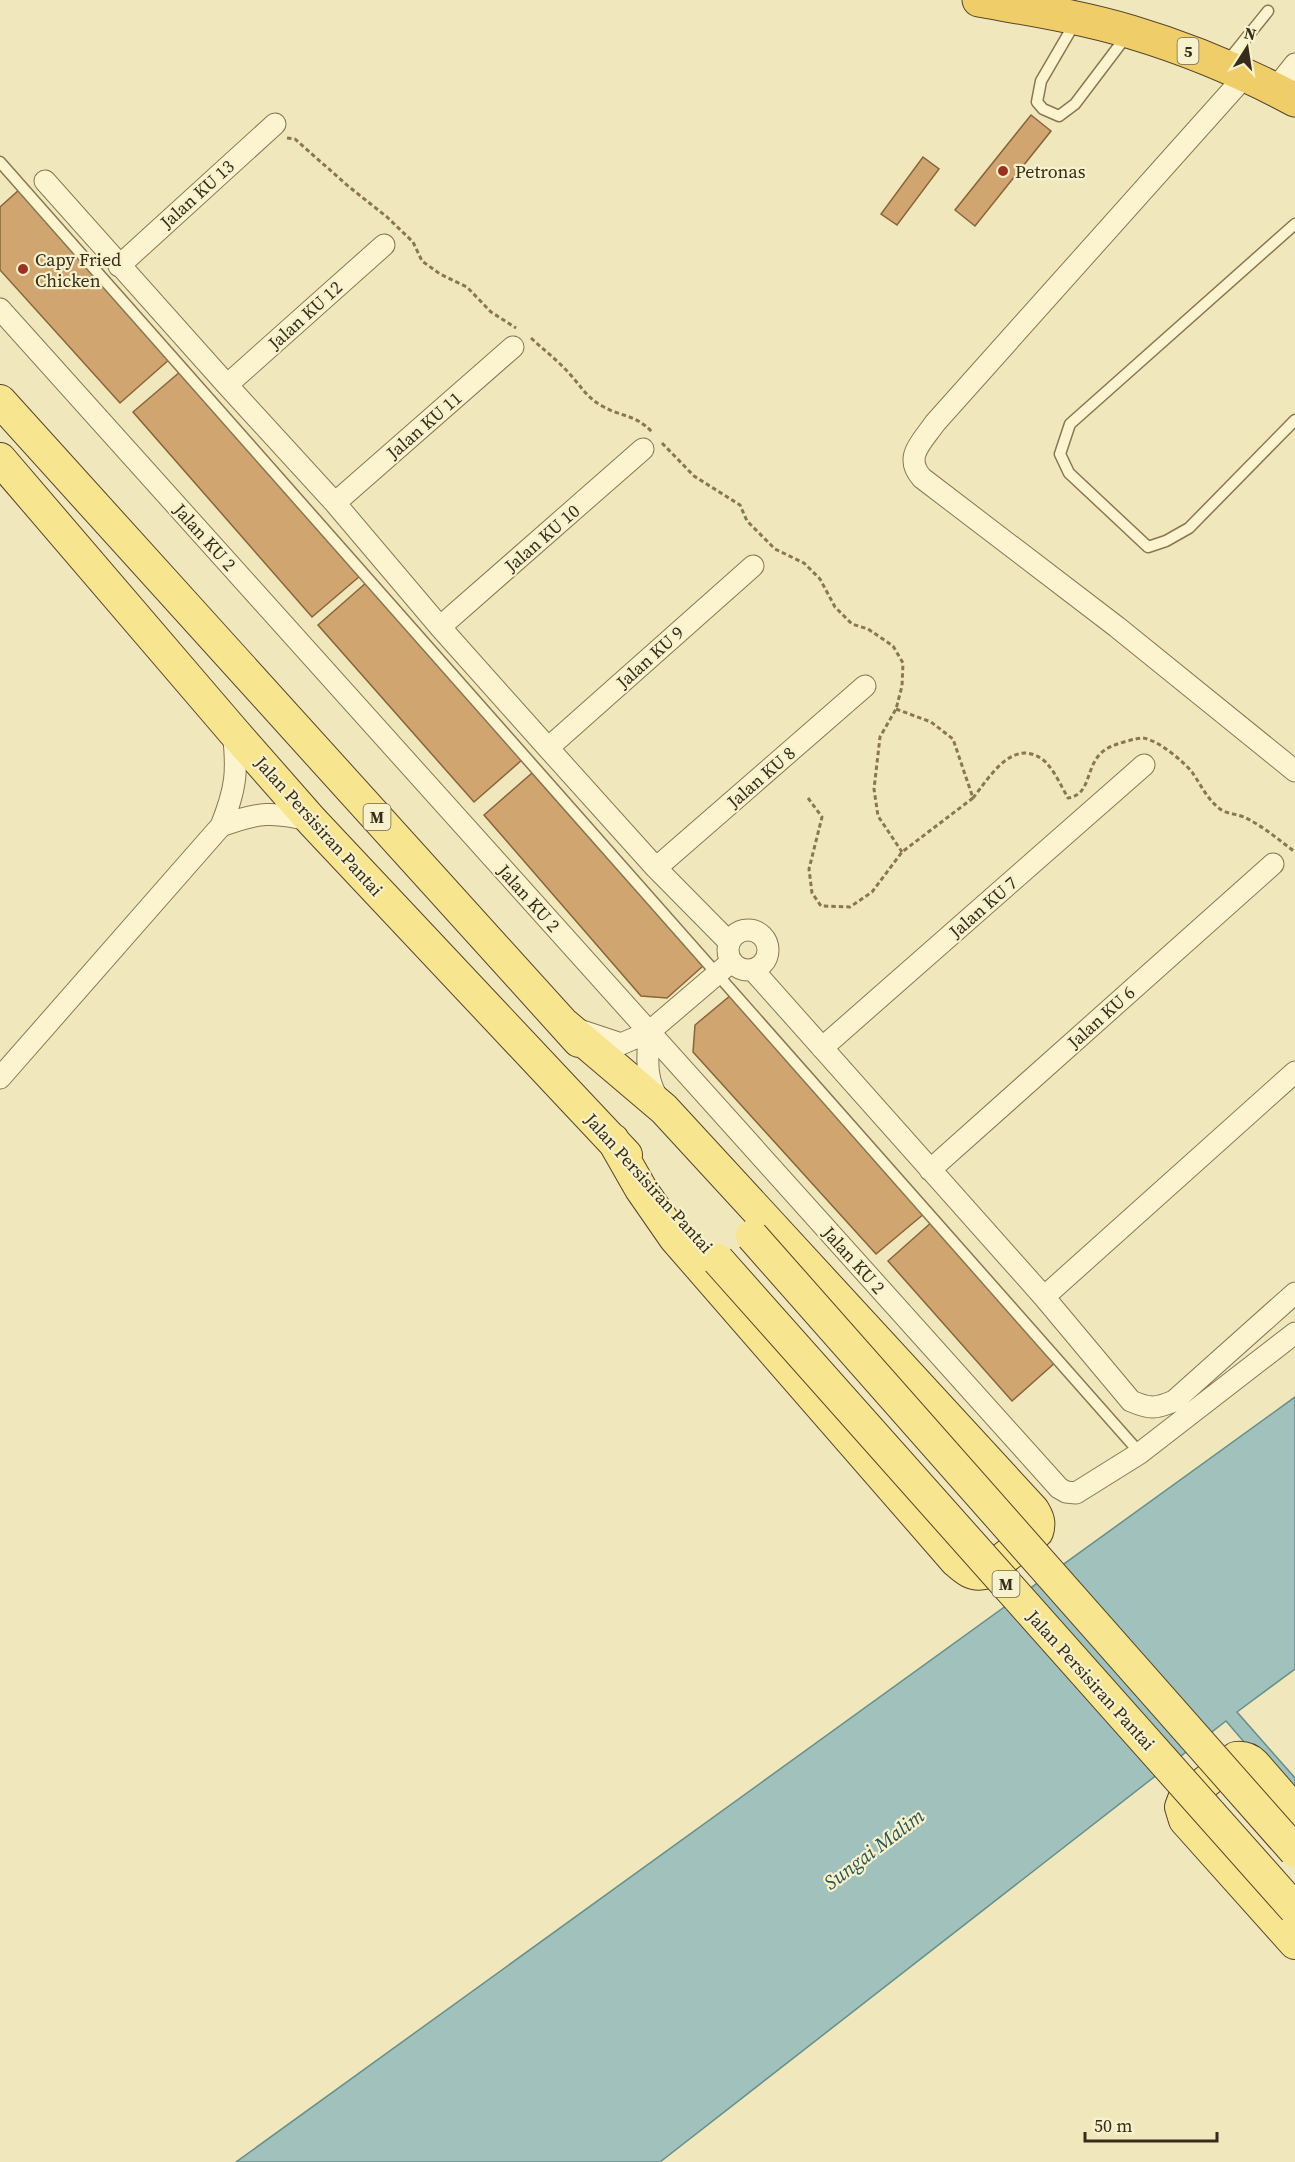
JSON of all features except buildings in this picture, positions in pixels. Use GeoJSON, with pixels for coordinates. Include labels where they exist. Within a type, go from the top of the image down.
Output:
{"type":"FeatureCollection","features":[{"type":"Feature","properties":{"kind":"highway","name":"5"},"geometry":{"type":"LineString","coordinates":[[979,0],[1077,18],[1130,31],[1235,70],[1285,95]]}},
{"type":"Feature","properties":{"kind":"main road","name":"M"},"geometry":{"type":"LineString","coordinates":[[0,400],[565,1025],[1295,1851]]}},
{"type":"Feature","properties":{"kind":"main road","name":"Jalan Persisiran Pantai"},"geometry":{"type":"LineString","coordinates":[[0,459],[312,820],[613,1140],[1295,1909]]}},
{"type":"Feature","properties":{"kind":"main road"},"geometry":{"type":"LineString","coordinates":[[565,1025],[664,1109],[1038,1518],[1037,1532],[985,1574],[976,1575],[956,1562],[675,1238],[641,1189],[613,1140]]}},
{"type":"Feature","properties":{"kind":"main road"},"geometry":{"type":"LineString","coordinates":[[1295,1811],[1249,1759],[1241,1757],[1236,1758],[1184,1799],[1181,1807],[1185,1820],[1295,1943]]}},
{"type":"Feature","properties":{"kind":"street"},"geometry":{"type":"LineString","coordinates":[[1285,95],[1295,64]]}},
{"type":"Feature","properties":{"kind":"street"},"geometry":{"type":"LineString","coordinates":[[1235,70],[935,423],[915,451],[913,461],[915,471],[922,478],[1117,627],[1295,771]]}},
{"type":"Feature","properties":{"kind":"street","name":"Jalan KU 13"},"geometry":{"type":"LineString","coordinates":[[119,266],[275,124]]}},
{"type":"Feature","properties":{"kind":"street"},"geometry":{"type":"LineString","coordinates":[[45,182],[335,503],[440,627],[656,868],[726,959],[741,969],[759,968],[768,957],[767,943],[764,938],[752,930],[746,930],[733,936],[726,959],[649,1032],[621,1044],[565,1025]]}},
{"type":"Feature","properties":{"kind":"street","name":"Jalan KU 12"},"geometry":{"type":"LineString","coordinates":[[227,385],[384,245]]}},
{"type":"Feature","properties":{"kind":"street","name":"Jalan KU 2"},"geometry":{"type":"LineString","coordinates":[[0,309],[1059,1488],[1066,1492],[1076,1493],[1140,1453]]}},
{"type":"Feature","properties":{"kind":"street","name":"Jalan KU 11"},"geometry":{"type":"LineString","coordinates":[[335,503],[513,347]]}},
{"type":"Feature","properties":{"kind":"street","name":"Jalan KU 10"},"geometry":{"type":"LineString","coordinates":[[440,627],[643,449]]}},
{"type":"Feature","properties":{"kind":"street","name":"Jalan KU 9"},"geometry":{"type":"LineString","coordinates":[[548,748],[753,566]]}},
{"type":"Feature","properties":{"kind":"street","name":"Jalan KU 8"},"geometry":{"type":"LineString","coordinates":[[656,868],[865,686]]}},
{"type":"Feature","properties":{"kind":"street"},"geometry":{"type":"LineString","coordinates":[[0,1078],[221,826],[236,782],[233,731]]}},
{"type":"Feature","properties":{"kind":"street","name":"Jalan KU 7"},"geometry":{"type":"LineString","coordinates":[[822,1048],[1144,765]]}},
{"type":"Feature","properties":{"kind":"street"},"geometry":{"type":"LineString","coordinates":[[221,826],[248,816],[268,813],[312,820]]}},
{"type":"Feature","properties":{"kind":"street","name":"Jalan KU 6"},"geometry":{"type":"LineString","coordinates":[[930,1170],[1273,864]]}},
{"type":"Feature","properties":{"kind":"street"},"geometry":{"type":"LineString","coordinates":[[753,970],[1044,1297],[1131,1401],[1148,1408],[1159,1407],[1174,1401],[1295,1293]]}},
{"type":"Feature","properties":{"kind":"street"},"geometry":{"type":"LineString","coordinates":[[649,1032],[649,1079],[651,1088],[664,1109]]}},
{"type":"Feature","properties":{"kind":"street"},"geometry":{"type":"LineString","coordinates":[[1044,1297],[1295,1072]]}},
{"type":"Feature","properties":{"kind":"street"},"geometry":{"type":"LineString","coordinates":[[1140,1453],[1295,1333]]}},
{"type":"Feature","properties":{"kind":"lane"},"geometry":{"type":"LineString","coordinates":[[1235,70],[1268,11]]}},
{"type":"Feature","properties":{"kind":"lane"},"geometry":{"type":"LineString","coordinates":[[1077,18],[1041,81],[1037,102],[1043,109],[1059,116],[1075,104],[1130,31]]}},
{"type":"Feature","properties":{"kind":"lane"},"geometry":{"type":"LineString","coordinates":[[0,162],[726,959],[1140,1453]]}},
{"type":"Feature","properties":{"kind":"lane"},"geometry":{"type":"LineString","coordinates":[[1295,224],[1070,424],[1060,454],[1069,472],[1148,547],[1166,541],[1189,528],[1295,420]]}},
{"type":"Feature","properties":{"kind":"path"},"geometry":{"type":"LineString","coordinates":[[896,709],[931,722],[953,739],[973,798]]}},
{"type":"Feature","properties":{"kind":"path"},"geometry":{"type":"LineString","coordinates":[[808,798],[822,817],[809,869],[812,893],[820,906],[850,907],[872,892],[902,852],[973,798],[1000,765],[1012,755],[1029,753],[1043,760],[1068,798],[1077,797],[1084,789],[1094,760],[1106,749],[1116,744],[1143,738],[1164,747],[1191,771],[1205,794],[1221,809],[1244,817],[1262,827],[1295,852]]}},
{"type":"Feature","properties":{"kind":"water","name":"Sungai Malim"},"geometry":{"type":"Polygon","coordinates":[[[1295,1397],[1295,1669],[1237,1712],[1295,1778],[1295,1801],[1226,1721],[660,2162],[236,2162],[1295,1397]]]}},
{"type":"Feature","properties":{"kind":"place","name":"Petronas"},"geometry":{"type":"Point","coordinates":[1003,171]}},
{"type":"Feature","properties":{"kind":"place","name":"Capy Fried Chicken"},"geometry":{"type":"Point","coordinates":[23,269]}}]}
